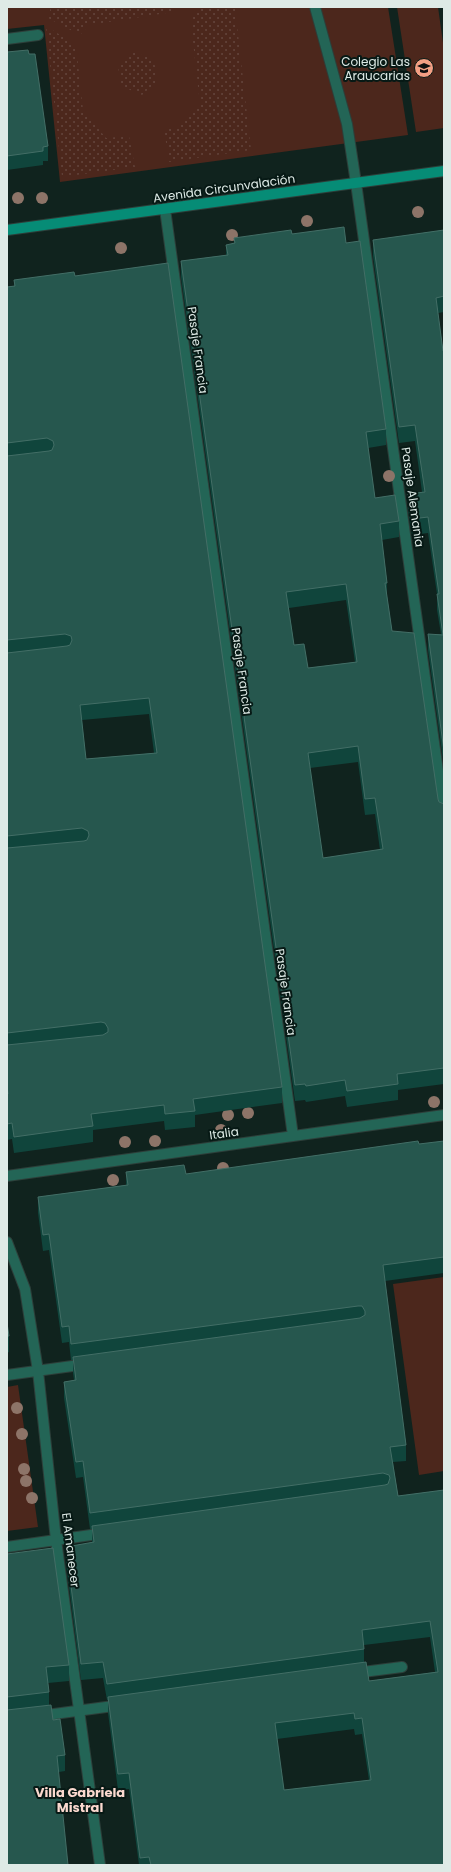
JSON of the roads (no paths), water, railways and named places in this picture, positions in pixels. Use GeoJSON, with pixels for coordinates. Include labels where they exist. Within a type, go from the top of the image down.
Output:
{"type":"FeatureCollection","features":[{"type":"Feature","properties":{"kind":"street","name":"Pasaje Alemania"},"geometry":{"type":"LineString","coordinates":[[315,7],[347,124],[444,814]]}},
{"type":"Feature","properties":{"kind":"street"},"geometry":{"type":"LineString","coordinates":[[7,39],[38,35]]}},
{"type":"Feature","properties":{"kind":"street","name":"Avenida Circunvalación"},"geometry":{"type":"LineString","coordinates":[[7,230],[444,171]]}},
{"type":"Feature","properties":{"kind":"street","name":"Pasaje Francia"},"geometry":{"type":"LineString","coordinates":[[165,209],[293,1136]]}},
{"type":"Feature","properties":{"kind":"street","name":"Italia"},"geometry":{"type":"LineString","coordinates":[[7,1176],[444,1115]]}},
{"type":"Feature","properties":{"kind":"street","name":"El Amanecer"},"geometry":{"type":"LineString","coordinates":[[7,1242],[25,1289],[38,1371],[56,1540],[100,1865]]}},
{"type":"Feature","properties":{"kind":"street"},"geometry":{"type":"LineString","coordinates":[[7,1375],[101,1362]]}},
{"type":"Feature","properties":{"kind":"street"},"geometry":{"type":"LineString","coordinates":[[7,1547],[118,1531]]}},
{"type":"Feature","properties":{"kind":"street"},"geometry":{"type":"LineString","coordinates":[[347,1674],[402,1667]]}},
{"type":"Feature","properties":{"kind":"street"},"geometry":{"type":"LineString","coordinates":[[29,1717],[134,1703]]}},
{"type":"Feature","properties":{"kind":"place","name":"Colegio Las Araucarias"},"geometry":{"type":"Point","coordinates":[424,68]}},
{"type":"Feature","properties":{"kind":"district","name":"Villa Gabriela Mistral"},"geometry":{"type":"Point","coordinates":[80,1800]}}]}
